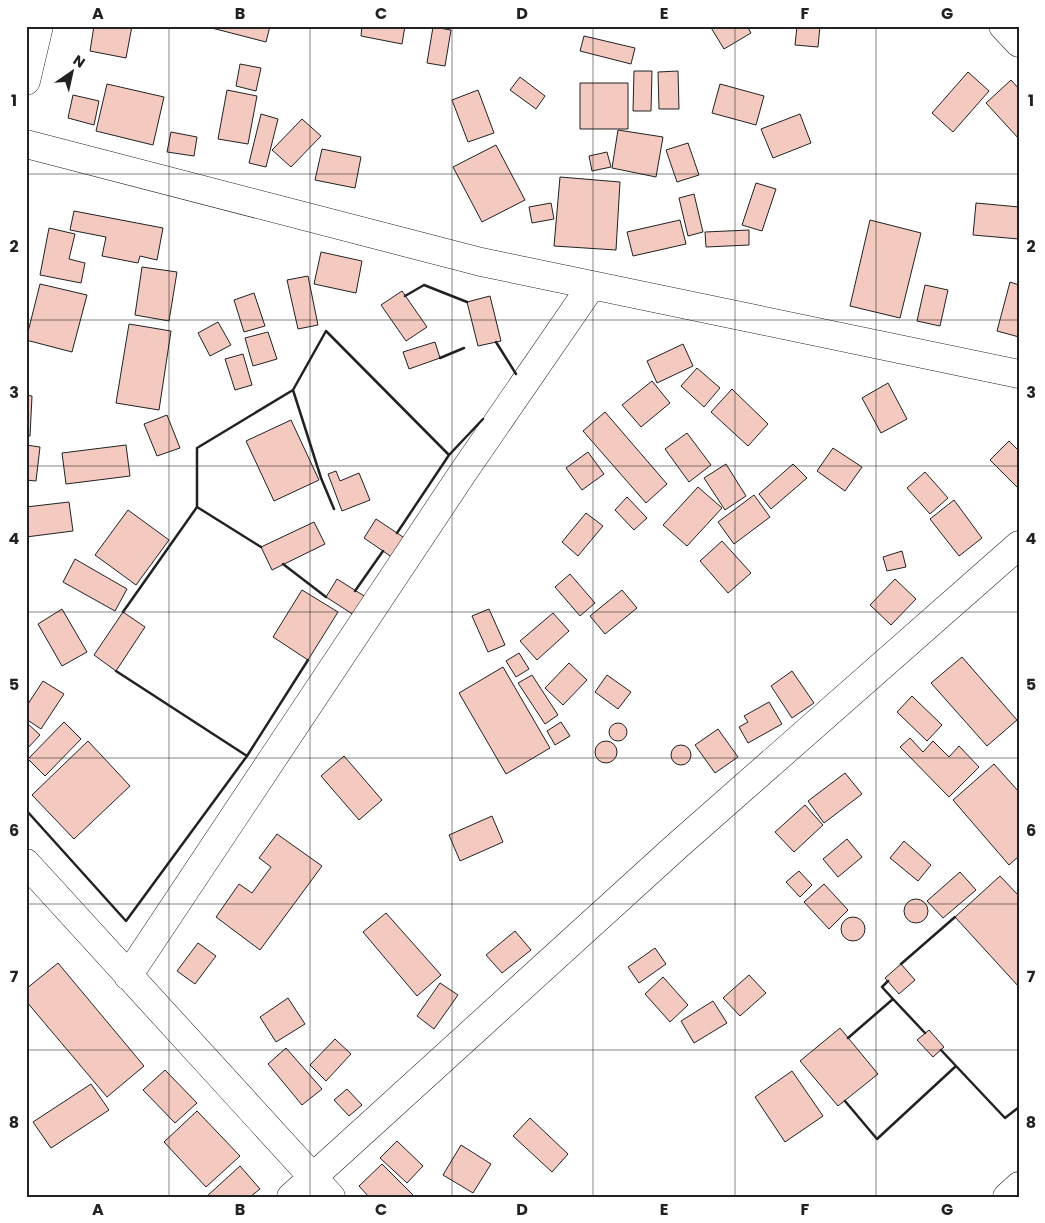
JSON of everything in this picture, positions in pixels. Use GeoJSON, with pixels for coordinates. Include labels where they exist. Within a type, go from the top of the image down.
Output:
{"type":"FeatureCollection","features":[{"type":"Feature","properties":{"kind":"street"},"geometry":{"type":"LineString","coordinates":[[26,81],[39,26]]}},
{"type":"Feature","properties":{"kind":"street"},"geometry":{"type":"LineString","coordinates":[[1003,26],[1019,43]]}},
{"type":"Feature","properties":{"kind":"street"},"geometry":{"type":"LineString","coordinates":[[26,144],[481,262],[1019,374]]}},
{"type":"Feature","properties":{"kind":"street"},"geometry":{"type":"LineString","coordinates":[[128,976],[462,474],[592,285]]}},
{"type":"Feature","properties":{"kind":"street"},"geometry":{"type":"LineString","coordinates":[[290,1197],[677,846],[1019,544]]}},
{"type":"Feature","properties":{"kind":"street"},"geometry":{"type":"LineString","coordinates":[[26,863],[331,1197]]}},
{"type":"Feature","properties":{"kind":"street"},"geometry":{"type":"LineString","coordinates":[[1008,1197],[1019,1186]]}},
{"type":"Feature","properties":{"kind":"building"},"geometry":{"type":"Polygon","coordinates":[[[94,26],[132,26],[126,58],[90,51],[94,26]]]}},
{"type":"Feature","properties":{"kind":"building"},"geometry":{"type":"Polygon","coordinates":[[[204,26],[270,26],[266,42],[204,26]]]}},
{"type":"Feature","properties":{"kind":"building"},"geometry":{"type":"Polygon","coordinates":[[[362,26],[405,26],[402,44],[361,36],[362,26]]]}},
{"type":"Feature","properties":{"kind":"building"},"geometry":{"type":"Polygon","coordinates":[[[710,26],[747,26],[751,33],[724,49],[710,26]]]}},
{"type":"Feature","properties":{"kind":"building"},"geometry":{"type":"Polygon","coordinates":[[[797,26],[820,26],[818,47],[795,45],[797,26]]]}},
{"type":"Feature","properties":{"kind":"building"},"geometry":{"type":"Polygon","coordinates":[[[433,27],[451,30],[445,66],[427,63],[433,27]]]}},
{"type":"Feature","properties":{"kind":"building"},"geometry":{"type":"Polygon","coordinates":[[[584,36],[635,48],[631,64],[580,51],[584,36]]]}},
{"type":"Feature","properties":{"kind":"building"},"geometry":{"type":"Polygon","coordinates":[[[240,64],[261,68],[256,91],[236,86],[240,64]]]}},
{"type":"Feature","properties":{"kind":"building"},"geometry":{"type":"Polygon","coordinates":[[[634,71],[652,71],[651,111],[633,111],[634,71]]]}},
{"type":"Feature","properties":{"kind":"building"},"geometry":{"type":"Polygon","coordinates":[[[678,71],[679,109],[659,109],[658,72],[678,71]]]}},
{"type":"Feature","properties":{"kind":"building"},"geometry":{"type":"Polygon","coordinates":[[[968,72],[989,91],[953,132],[932,113],[968,72]]]}},
{"type":"Feature","properties":{"kind":"building"},"geometry":{"type":"Polygon","coordinates":[[[520,77],[545,96],[536,109],[510,90],[520,77]]]}},
{"type":"Feature","properties":{"kind":"building"},"geometry":{"type":"Polygon","coordinates":[[[1011,80],[1019,89],[1019,139],[986,103],[1011,80]]]}},
{"type":"Feature","properties":{"kind":"building"},"geometry":{"type":"Polygon","coordinates":[[[580,83],[628,83],[628,129],[580,129],[580,83]]]}},
{"type":"Feature","properties":{"kind":"building"},"geometry":{"type":"Polygon","coordinates":[[[107,84],[164,97],[153,145],[96,131],[107,84]]]}},
{"type":"Feature","properties":{"kind":"building"},"geometry":{"type":"Polygon","coordinates":[[[720,84],[764,96],[756,125],[712,113],[720,84]]]}},
{"type":"Feature","properties":{"kind":"building"},"geometry":{"type":"Polygon","coordinates":[[[227,90],[257,96],[248,144],[218,139],[227,90]]]}},
{"type":"Feature","properties":{"kind":"building"},"geometry":{"type":"Polygon","coordinates":[[[478,90],[494,133],[468,142],[452,100],[478,90]]]}},
{"type":"Feature","properties":{"kind":"building"},"geometry":{"type":"Polygon","coordinates":[[[73,95],[99,101],[94,125],[68,118],[73,95]]]}},
{"type":"Feature","properties":{"kind":"building"},"geometry":{"type":"Polygon","coordinates":[[[261,114],[278,119],[266,167],[249,163],[261,114]]]}},
{"type":"Feature","properties":{"kind":"building"},"geometry":{"type":"Polygon","coordinates":[[[800,114],[811,143],[773,158],[761,129],[800,114]]]}},
{"type":"Feature","properties":{"kind":"building"},"geometry":{"type":"Polygon","coordinates":[[[302,119],[321,136],[291,167],[272,150],[302,119]]]}},
{"type":"Feature","properties":{"kind":"building"},"geometry":{"type":"Polygon","coordinates":[[[618,130],[663,137],[656,177],[612,168],[618,130]]]}},
{"type":"Feature","properties":{"kind":"building"},"geometry":{"type":"Polygon","coordinates":[[[171,132],[197,137],[194,156],[167,152],[171,132]]]}},
{"type":"Feature","properties":{"kind":"building"},"geometry":{"type":"Polygon","coordinates":[[[688,143],[699,175],[677,182],[666,150],[688,143]]]}},
{"type":"Feature","properties":{"kind":"building"},"geometry":{"type":"Polygon","coordinates":[[[496,145],[525,200],[482,222],[453,167],[496,145]]]}},
{"type":"Feature","properties":{"kind":"building"},"geometry":{"type":"Polygon","coordinates":[[[322,149],[361,157],[355,188],[315,180],[322,149]]]}},
{"type":"Feature","properties":{"kind":"building"},"geometry":{"type":"Polygon","coordinates":[[[607,152],[611,167],[592,171],[589,156],[607,152]]]}},
{"type":"Feature","properties":{"kind":"building"},"geometry":{"type":"Polygon","coordinates":[[[560,177],[620,182],[616,250],[554,246],[560,177]]]}},
{"type":"Feature","properties":{"kind":"building"},"geometry":{"type":"Polygon","coordinates":[[[756,183],[776,189],[762,231],[742,225],[756,183]]]}},
{"type":"Feature","properties":{"kind":"building"},"geometry":{"type":"Polygon","coordinates":[[[694,194],[703,232],[688,236],[679,198],[694,194]]]}},
{"type":"Feature","properties":{"kind":"building"},"geometry":{"type":"Polygon","coordinates":[[[551,203],[554,219],[532,223],[529,207],[551,203]]]}},
{"type":"Feature","properties":{"kind":"building"},"geometry":{"type":"Polygon","coordinates":[[[976,203],[1019,207],[1019,239],[973,235],[976,203]]]}},
{"type":"Feature","properties":{"kind":"building"},"geometry":{"type":"Polygon","coordinates":[[[74,211],[163,228],[157,260],[140,256],[138,263],[102,256],[106,237],[70,230],[74,211]]]}},
{"type":"Feature","properties":{"kind":"building"},"geometry":{"type":"Polygon","coordinates":[[[680,220],[686,244],[633,256],[627,232],[680,220]]]}},
{"type":"Feature","properties":{"kind":"building"},"geometry":{"type":"Polygon","coordinates":[[[870,220],[921,233],[900,318],[850,306],[870,220]]]}},
{"type":"Feature","properties":{"kind":"building"},"geometry":{"type":"Polygon","coordinates":[[[49,228],[75,234],[69,259],[85,263],[81,283],[40,275],[49,228]]]}},
{"type":"Feature","properties":{"kind":"building"},"geometry":{"type":"Polygon","coordinates":[[[749,230],[749,245],[706,247],[705,232],[749,230]]]}},
{"type":"Feature","properties":{"kind":"building"},"geometry":{"type":"Polygon","coordinates":[[[321,252],[362,261],[356,293],[314,284],[321,252]]]}},
{"type":"Feature","properties":{"kind":"building"},"geometry":{"type":"Polygon","coordinates":[[[142,267],[177,272],[169,321],[135,315],[142,267]]]}},
{"type":"Feature","properties":{"kind":"building"},"geometry":{"type":"Polygon","coordinates":[[[308,276],[318,325],[298,329],[287,280],[308,276]]]}},
{"type":"Feature","properties":{"kind":"building"},"geometry":{"type":"Polygon","coordinates":[[[1010,282],[1019,285],[1019,337],[997,331],[1010,282]]]}},
{"type":"Feature","properties":{"kind":"building"},"geometry":{"type":"Polygon","coordinates":[[[40,284],[87,295],[72,352],[26,340],[40,284]]]}},
{"type":"Feature","properties":{"kind":"building"},"geometry":{"type":"Polygon","coordinates":[[[925,285],[948,290],[940,326],[917,321],[925,285]]]}},
{"type":"Feature","properties":{"kind":"building"},"geometry":{"type":"Polygon","coordinates":[[[402,291],[427,327],[406,341],[381,305],[402,291]]]}},
{"type":"Feature","properties":{"kind":"building"},"geometry":{"type":"Polygon","coordinates":[[[254,293],[265,326],[244,332],[234,300],[254,293]]]}},
{"type":"Feature","properties":{"kind":"building"},"geometry":{"type":"Polygon","coordinates":[[[490,296],[501,341],[478,346],[467,302],[490,296]]]}},
{"type":"Feature","properties":{"kind":"building"},"geometry":{"type":"Polygon","coordinates":[[[218,322],[231,345],[210,356],[198,333],[218,322]]]}},
{"type":"Feature","properties":{"kind":"building"},"geometry":{"type":"Polygon","coordinates":[[[129,324],[171,331],[159,410],[116,403],[129,324]]]}},
{"type":"Feature","properties":{"kind":"building"},"geometry":{"type":"Polygon","coordinates":[[[268,332],[277,359],[253,366],[245,338],[268,332]]]}},
{"type":"Feature","properties":{"kind":"building"},"geometry":{"type":"Polygon","coordinates":[[[435,342],[440,358],[409,369],[403,352],[435,342]]]}},
{"type":"Feature","properties":{"kind":"building"},"geometry":{"type":"Polygon","coordinates":[[[683,344],[693,366],[657,383],[647,361],[683,344]]]}},
{"type":"Feature","properties":{"kind":"building"},"geometry":{"type":"Polygon","coordinates":[[[243,354],[252,385],[235,390],[225,359],[243,354]]]}},
{"type":"Feature","properties":{"kind":"building"},"geometry":{"type":"Polygon","coordinates":[[[697,368],[720,388],[704,407],[681,386],[697,368]]]}},
{"type":"Feature","properties":{"kind":"building"},"geometry":{"type":"Polygon","coordinates":[[[652,381],[670,403],[641,427],[622,405],[652,381]]]}},
{"type":"Feature","properties":{"kind":"building"},"geometry":{"type":"Polygon","coordinates":[[[888,383],[907,419],[881,433],[862,398],[888,383]]]}},
{"type":"Feature","properties":{"kind":"building"},"geometry":{"type":"Polygon","coordinates":[[[732,389],[768,424],[748,446],[711,412],[732,389]]]}},
{"type":"Feature","properties":{"kind":"building"},"geometry":{"type":"Polygon","coordinates":[[[26,395],[32,396],[30,436],[26,436],[26,395]]]}},
{"type":"Feature","properties":{"kind":"building"},"geometry":{"type":"Polygon","coordinates":[[[605,412],[667,484],[646,503],[583,431],[605,412]]]}},
{"type":"Feature","properties":{"kind":"building"},"geometry":{"type":"Polygon","coordinates":[[[167,415],[180,448],[157,456],[144,424],[167,415]]]}},
{"type":"Feature","properties":{"kind":"building"},"geometry":{"type":"Polygon","coordinates":[[[291,420],[319,480],[274,501],[246,441],[291,420]]]}},
{"type":"Feature","properties":{"kind":"building"},"geometry":{"type":"Polygon","coordinates":[[[687,433],[711,465],[689,482],[665,449],[687,433]]]}},
{"type":"Feature","properties":{"kind":"building"},"geometry":{"type":"Polygon","coordinates":[[[1009,441],[1019,451],[1019,489],[990,460],[1009,441]]]}},
{"type":"Feature","properties":{"kind":"building"},"geometry":{"type":"Polygon","coordinates":[[[26,445],[40,447],[36,481],[26,480],[26,445]]]}},
{"type":"Feature","properties":{"kind":"building"},"geometry":{"type":"Polygon","coordinates":[[[126,445],[130,476],[66,484],[62,453],[126,445]]]}},
{"type":"Feature","properties":{"kind":"building"},"geometry":{"type":"Polygon","coordinates":[[[833,448],[862,467],[845,491],[817,471],[833,448]]]}},
{"type":"Feature","properties":{"kind":"building"},"geometry":{"type":"Polygon","coordinates":[[[588,452],[604,474],[582,490],[566,468],[588,452]]]}},
{"type":"Feature","properties":{"kind":"building"},"geometry":{"type":"Polygon","coordinates":[[[726,464],[746,496],[725,510],[704,478],[726,464]]]}},
{"type":"Feature","properties":{"kind":"building"},"geometry":{"type":"Polygon","coordinates":[[[793,464],[807,478],[771,509],[759,494],[793,464]]]}},
{"type":"Feature","properties":{"kind":"building"},"geometry":{"type":"Polygon","coordinates":[[[336,471],[340,481],[359,473],[370,500],[342,511],[328,474],[336,471]]]}},
{"type":"Feature","properties":{"kind":"building"},"geometry":{"type":"Polygon","coordinates":[[[925,472],[948,498],[930,514],[907,488],[925,472]]]}},
{"type":"Feature","properties":{"kind":"building"},"geometry":{"type":"Polygon","coordinates":[[[698,487],[722,508],[687,546],[663,525],[698,487]]]}},
{"type":"Feature","properties":{"kind":"building"},"geometry":{"type":"Polygon","coordinates":[[[754,495],[770,517],[734,544],[718,522],[754,495]]]}},
{"type":"Feature","properties":{"kind":"building"},"geometry":{"type":"Polygon","coordinates":[[[627,497],[647,518],[634,530],[615,510],[627,497]]]}},
{"type":"Feature","properties":{"kind":"building"},"geometry":{"type":"Polygon","coordinates":[[[954,500],[982,538],[959,556],[930,519],[954,500]]]}},
{"type":"Feature","properties":{"kind":"building"},"geometry":{"type":"Polygon","coordinates":[[[69,502],[73,531],[26,537],[26,507],[69,502]]]}},
{"type":"Feature","properties":{"kind":"building"},"geometry":{"type":"Polygon","coordinates":[[[128,510],[169,540],[136,585],[95,555],[128,510]]]}},
{"type":"Feature","properties":{"kind":"building"},"geometry":{"type":"Polygon","coordinates":[[[586,513],[603,526],[578,556],[562,542],[586,513]]]}},
{"type":"Feature","properties":{"kind":"building"},"geometry":{"type":"Polygon","coordinates":[[[376,519],[409,541],[396,560],[364,538],[376,519]]]}},
{"type":"Feature","properties":{"kind":"building"},"geometry":{"type":"Polygon","coordinates":[[[314,522],[325,544],[272,570],[261,547],[314,522]]]}},
{"type":"Feature","properties":{"kind":"building"},"geometry":{"type":"Polygon","coordinates":[[[722,541],[751,573],[728,593],[700,561],[722,541]]]}},
{"type":"Feature","properties":{"kind":"building"},"geometry":{"type":"Polygon","coordinates":[[[902,551],[906,567],[887,571],[883,557],[902,551]]]}},
{"type":"Feature","properties":{"kind":"building"},"geometry":{"type":"Polygon","coordinates":[[[75,559],[127,589],[115,611],[63,582],[75,559]]]}},
{"type":"Feature","properties":{"kind":"building"},"geometry":{"type":"Polygon","coordinates":[[[570,574],[595,603],[580,616],[555,587],[570,574]]]}},
{"type":"Feature","properties":{"kind":"building"},"geometry":{"type":"Polygon","coordinates":[[[337,579],[369,599],[357,617],[326,597],[337,579]]]}},
{"type":"Feature","properties":{"kind":"building"},"geometry":{"type":"Polygon","coordinates":[[[895,579],[916,599],[891,625],[870,605],[895,579]]]}},
{"type":"Feature","properties":{"kind":"building"},"geometry":{"type":"Polygon","coordinates":[[[302,590],[338,612],[308,660],[273,637],[302,590]]]}},
{"type":"Feature","properties":{"kind":"building"},"geometry":{"type":"Polygon","coordinates":[[[622,590],[637,608],[605,634],[590,616],[622,590]]]}},
{"type":"Feature","properties":{"kind":"building"},"geometry":{"type":"Polygon","coordinates":[[[62,609],[87,652],[62,666],[38,624],[62,609]]]}},
{"type":"Feature","properties":{"kind":"building"},"geometry":{"type":"Polygon","coordinates":[[[489,609],[505,645],[488,652],[472,616],[489,609]]]}},
{"type":"Feature","properties":{"kind":"building"},"geometry":{"type":"Polygon","coordinates":[[[123,612],[145,627],[116,671],[94,655],[123,612]]]}},
{"type":"Feature","properties":{"kind":"building"},"geometry":{"type":"Polygon","coordinates":[[[553,613],[569,631],[537,660],[520,641],[553,613]]]}},
{"type":"Feature","properties":{"kind":"building"},"geometry":{"type":"Polygon","coordinates":[[[519,653],[529,669],[516,677],[506,661],[519,653]]]}},
{"type":"Feature","properties":{"kind":"building"},"geometry":{"type":"Polygon","coordinates":[[[962,657],[1017,720],[987,746],[931,683],[962,657]]]}},
{"type":"Feature","properties":{"kind":"building"},"geometry":{"type":"Polygon","coordinates":[[[569,663],[587,680],[563,705],[545,688],[569,663]]]}},
{"type":"Feature","properties":{"kind":"building"},"geometry":{"type":"Polygon","coordinates":[[[503,667],[550,748],[506,774],[459,693],[503,667]]]}},
{"type":"Feature","properties":{"kind":"building"},"geometry":{"type":"Polygon","coordinates":[[[792,671],[814,703],[792,718],[771,686],[792,671]]]}},
{"type":"Feature","properties":{"kind":"building"},"geometry":{"type":"Polygon","coordinates":[[[532,675],[558,715],[545,724],[518,683],[532,675]]]}},
{"type":"Feature","properties":{"kind":"building"},"geometry":{"type":"Polygon","coordinates":[[[607,675],[631,692],[618,709],[595,692],[607,675]]]}},
{"type":"Feature","properties":{"kind":"building"},"geometry":{"type":"Polygon","coordinates":[[[43,681],[64,694],[41,729],[26,719],[26,707],[43,681]]]}},
{"type":"Feature","properties":{"kind":"building"},"geometry":{"type":"Polygon","coordinates":[[[912,696],[942,725],[927,741],[897,712],[912,696]]]}},
{"type":"Feature","properties":{"kind":"building"},"geometry":{"type":"Polygon","coordinates":[[[769,702],[782,724],[748,743],[739,727],[748,722],[744,716],[769,702]]]}},
{"type":"Feature","properties":{"kind":"building"},"geometry":{"type":"Polygon","coordinates":[[[26,722],[40,735],[26,750],[26,722]]]}},
{"type":"Feature","properties":{"kind":"building"},"geometry":{"type":"Polygon","coordinates":[[[64,722],[81,739],[45,776],[28,759],[64,722]]]}},
{"type":"Feature","properties":{"kind":"building"},"geometry":{"type":"Polygon","coordinates":[[[561,722],[570,736],[555,745],[547,731],[561,722]]]}},
{"type":"Feature","properties":{"kind":"building"},"geometry":{"type":"Polygon","coordinates":[[[618,723],[624,726],[627,732],[624,738],[618,741],[612,738],[609,732],[612,726],[618,723]]]}},
{"type":"Feature","properties":{"kind":"building"},"geometry":{"type":"Polygon","coordinates":[[[718,729],[738,757],[715,773],[695,745],[718,729]]]}},
{"type":"Feature","properties":{"kind":"building"},"geometry":{"type":"Polygon","coordinates":[[[910,738],[923,752],[933,741],[949,757],[959,746],[979,767],[949,797],[900,747],[910,738]]]}},
{"type":"Feature","properties":{"kind":"building"},"geometry":{"type":"Polygon","coordinates":[[[88,741],[130,786],[74,839],[32,795],[88,741]]]}},
{"type":"Feature","properties":{"kind":"building"},"geometry":{"type":"Polygon","coordinates":[[[606,741],[614,744],[617,752],[614,760],[606,763],[598,760],[595,752],[598,744],[606,741]]]}},
{"type":"Feature","properties":{"kind":"building"},"geometry":{"type":"Polygon","coordinates":[[[681,745],[688,748],[691,755],[688,762],[681,765],[674,762],[671,755],[674,748],[681,745]]]}},
{"type":"Feature","properties":{"kind":"building"},"geometry":{"type":"Polygon","coordinates":[[[344,756],[382,800],[359,820],[321,776],[344,756]]]}},
{"type":"Feature","properties":{"kind":"building"},"geometry":{"type":"Polygon","coordinates":[[[994,764],[1019,792],[1019,856],[1009,865],[953,800],[994,764]]]}},
{"type":"Feature","properties":{"kind":"building"},"geometry":{"type":"Polygon","coordinates":[[[845,773],[862,794],[824,823],[808,801],[845,773]]]}},
{"type":"Feature","properties":{"kind":"building"},"geometry":{"type":"Polygon","coordinates":[[[805,805],[823,825],[794,852],[775,832],[805,805]]]}},
{"type":"Feature","properties":{"kind":"building"},"geometry":{"type":"Polygon","coordinates":[[[492,816],[503,842],[460,861],[449,835],[492,816]]]}},
{"type":"Feature","properties":{"kind":"building"},"geometry":{"type":"Polygon","coordinates":[[[277,834],[322,866],[260,950],[216,917],[239,884],[252,893],[271,867],[259,858],[277,834]]]}},
{"type":"Feature","properties":{"kind":"building"},"geometry":{"type":"Polygon","coordinates":[[[847,839],[862,857],[838,877],[823,859],[847,839]]]}},
{"type":"Feature","properties":{"kind":"building"},"geometry":{"type":"Polygon","coordinates":[[[904,841],[931,865],[918,881],[890,858],[904,841]]]}},
{"type":"Feature","properties":{"kind":"building"},"geometry":{"type":"Polygon","coordinates":[[[799,871],[812,885],[800,897],[786,882],[799,871]]]}},
{"type":"Feature","properties":{"kind":"building"},"geometry":{"type":"Polygon","coordinates":[[[960,872],[976,890],[943,918],[927,901],[960,872]]]}},
{"type":"Feature","properties":{"kind":"building"},"geometry":{"type":"Polygon","coordinates":[[[1000,876],[1019,896],[1019,987],[955,917],[1000,876]]]}},
{"type":"Feature","properties":{"kind":"building"},"geometry":{"type":"Polygon","coordinates":[[[824,884],[848,910],[829,929],[804,902],[824,884]]]}},
{"type":"Feature","properties":{"kind":"building"},"geometry":{"type":"Polygon","coordinates":[[[916,899],[924,903],[928,911],[924,919],[916,923],[908,919],[904,911],[908,903],[916,899]]]}},
{"type":"Feature","properties":{"kind":"building"},"geometry":{"type":"Polygon","coordinates":[[[386,913],[441,975],[417,996],[363,932],[386,913]]]}},
{"type":"Feature","properties":{"kind":"building"},"geometry":{"type":"Polygon","coordinates":[[[853,917],[861,921],[865,929],[861,937],[853,941],[845,937],[841,929],[845,921],[853,917]]]}},
{"type":"Feature","properties":{"kind":"building"},"geometry":{"type":"Polygon","coordinates":[[[515,931],[531,950],[502,973],[486,955],[515,931]]]}},
{"type":"Feature","properties":{"kind":"building"},"geometry":{"type":"Polygon","coordinates":[[[198,943],[216,956],[195,984],[177,971],[198,943]]]}},
{"type":"Feature","properties":{"kind":"building"},"geometry":{"type":"Polygon","coordinates":[[[655,948],[666,964],[639,983],[628,967],[655,948]]]}},
{"type":"Feature","properties":{"kind":"building"},"geometry":{"type":"Polygon","coordinates":[[[58,963],[144,1066],[107,1097],[26,1001],[26,989],[58,963]]]}},
{"type":"Feature","properties":{"kind":"building"},"geometry":{"type":"Polygon","coordinates":[[[901,964],[915,980],[899,994],[885,978],[901,964]]]}},
{"type":"Feature","properties":{"kind":"building"},"geometry":{"type":"Polygon","coordinates":[[[749,975],[766,993],[740,1016],[723,998],[749,975]]]}},
{"type":"Feature","properties":{"kind":"building"},"geometry":{"type":"Polygon","coordinates":[[[663,977],[688,1005],[670,1022],[645,994],[663,977]]]}},
{"type":"Feature","properties":{"kind":"building"},"geometry":{"type":"Polygon","coordinates":[[[440,983],[458,995],[434,1029],[417,1016],[440,983]]]}},
{"type":"Feature","properties":{"kind":"building"},"geometry":{"type":"Polygon","coordinates":[[[288,998],[305,1024],[276,1042],[260,1017],[288,998]]]}},
{"type":"Feature","properties":{"kind":"building"},"geometry":{"type":"Polygon","coordinates":[[[713,1001],[727,1023],[694,1043],[681,1021],[713,1001]]]}},
{"type":"Feature","properties":{"kind":"building"},"geometry":{"type":"Polygon","coordinates":[[[840,1028],[878,1074],[838,1106],[800,1061],[840,1028]]]}},
{"type":"Feature","properties":{"kind":"building"},"geometry":{"type":"Polygon","coordinates":[[[929,1030],[944,1047],[933,1057],[917,1040],[929,1030]]]}},
{"type":"Feature","properties":{"kind":"building"},"geometry":{"type":"Polygon","coordinates":[[[335,1039],[351,1054],[326,1081],[310,1065],[335,1039]]]}},
{"type":"Feature","properties":{"kind":"building"},"geometry":{"type":"Polygon","coordinates":[[[286,1048],[322,1089],[302,1105],[268,1064],[286,1048]]]}},
{"type":"Feature","properties":{"kind":"building"},"geometry":{"type":"Polygon","coordinates":[[[165,1070],[197,1103],[175,1123],[143,1090],[165,1070]]]}},
{"type":"Feature","properties":{"kind":"building"},"geometry":{"type":"Polygon","coordinates":[[[792,1071],[823,1116],[785,1142],[755,1097],[792,1071]]]}},
{"type":"Feature","properties":{"kind":"building"},"geometry":{"type":"Polygon","coordinates":[[[91,1084],[109,1110],[51,1148],[33,1122],[91,1084]]]}},
{"type":"Feature","properties":{"kind":"building"},"geometry":{"type":"Polygon","coordinates":[[[347,1089],[362,1105],[349,1116],[334,1100],[347,1089]]]}},
{"type":"Feature","properties":{"kind":"building"},"geometry":{"type":"Polygon","coordinates":[[[197,1111],[240,1156],[206,1187],[164,1142],[197,1111]]]}},
{"type":"Feature","properties":{"kind":"building"},"geometry":{"type":"Polygon","coordinates":[[[530,1118],[568,1154],[552,1172],[513,1136],[530,1118]]]}},
{"type":"Feature","properties":{"kind":"building"},"geometry":{"type":"Polygon","coordinates":[[[397,1141],[423,1166],[407,1183],[380,1158],[397,1141]]]}},
{"type":"Feature","properties":{"kind":"building"},"geometry":{"type":"Polygon","coordinates":[[[461,1145],[491,1164],[473,1193],[443,1175],[461,1145]]]}},
{"type":"Feature","properties":{"kind":"building"},"geometry":{"type":"Polygon","coordinates":[[[382,1164],[415,1197],[369,1197],[359,1186],[382,1164]]]}},
{"type":"Feature","properties":{"kind":"building"},"geometry":{"type":"Polygon","coordinates":[[[240,1166],[260,1189],[250,1197],[206,1197],[240,1166]]]}},
{"type":"Feature","properties":{"kind":"wall"},"geometry":{"type":"LineString","coordinates":[[405,296],[424,285],[467,302]]}},
{"type":"Feature","properties":{"kind":"wall"},"geometry":{"type":"LineString","coordinates":[[334,509],[321,478],[293,390],[326,331],[449,455],[397,533]]}},
{"type":"Feature","properties":{"kind":"wall"},"geometry":{"type":"LineString","coordinates":[[496,342],[516,374]]}},
{"type":"Feature","properties":{"kind":"wall"},"geometry":{"type":"LineString","coordinates":[[440,358],[464,348]]}},
{"type":"Feature","properties":{"kind":"wall"},"geometry":{"type":"LineString","coordinates":[[197,507],[197,448],[293,390]]}},
{"type":"Feature","properties":{"kind":"wall"},"geometry":{"type":"LineString","coordinates":[[449,455],[483,419]]}},
{"type":"Feature","properties":{"kind":"wall"},"geometry":{"type":"LineString","coordinates":[[123,612],[197,507],[261,547]]}},
{"type":"Feature","properties":{"kind":"wall"},"geometry":{"type":"LineString","coordinates":[[355,591],[383,551]]}},
{"type":"Feature","properties":{"kind":"wall"},"geometry":{"type":"LineString","coordinates":[[283,564],[326,597]]}},
{"type":"Feature","properties":{"kind":"wall"},"geometry":{"type":"LineString","coordinates":[[247,756],[308,660]]}},
{"type":"Feature","properties":{"kind":"wall"},"geometry":{"type":"LineString","coordinates":[[26,810],[126,921],[247,756],[116,671]]}},
{"type":"Feature","properties":{"kind":"wall"},"geometry":{"type":"LineString","coordinates":[[901,964],[955,917]]}},
{"type":"Feature","properties":{"kind":"wall"},"geometry":{"type":"LineString","coordinates":[[888,981],[882,987],[893,999]]}},
{"type":"Feature","properties":{"kind":"wall"},"geometry":{"type":"LineString","coordinates":[[848,1038],[893,999],[925,1033]]}},
{"type":"Feature","properties":{"kind":"wall"},"geometry":{"type":"LineString","coordinates":[[941,1050],[956,1066]]}},
{"type":"Feature","properties":{"kind":"wall"},"geometry":{"type":"LineString","coordinates":[[845,1101],[877,1139],[956,1066],[1005,1118],[1019,1107]]}}]}
